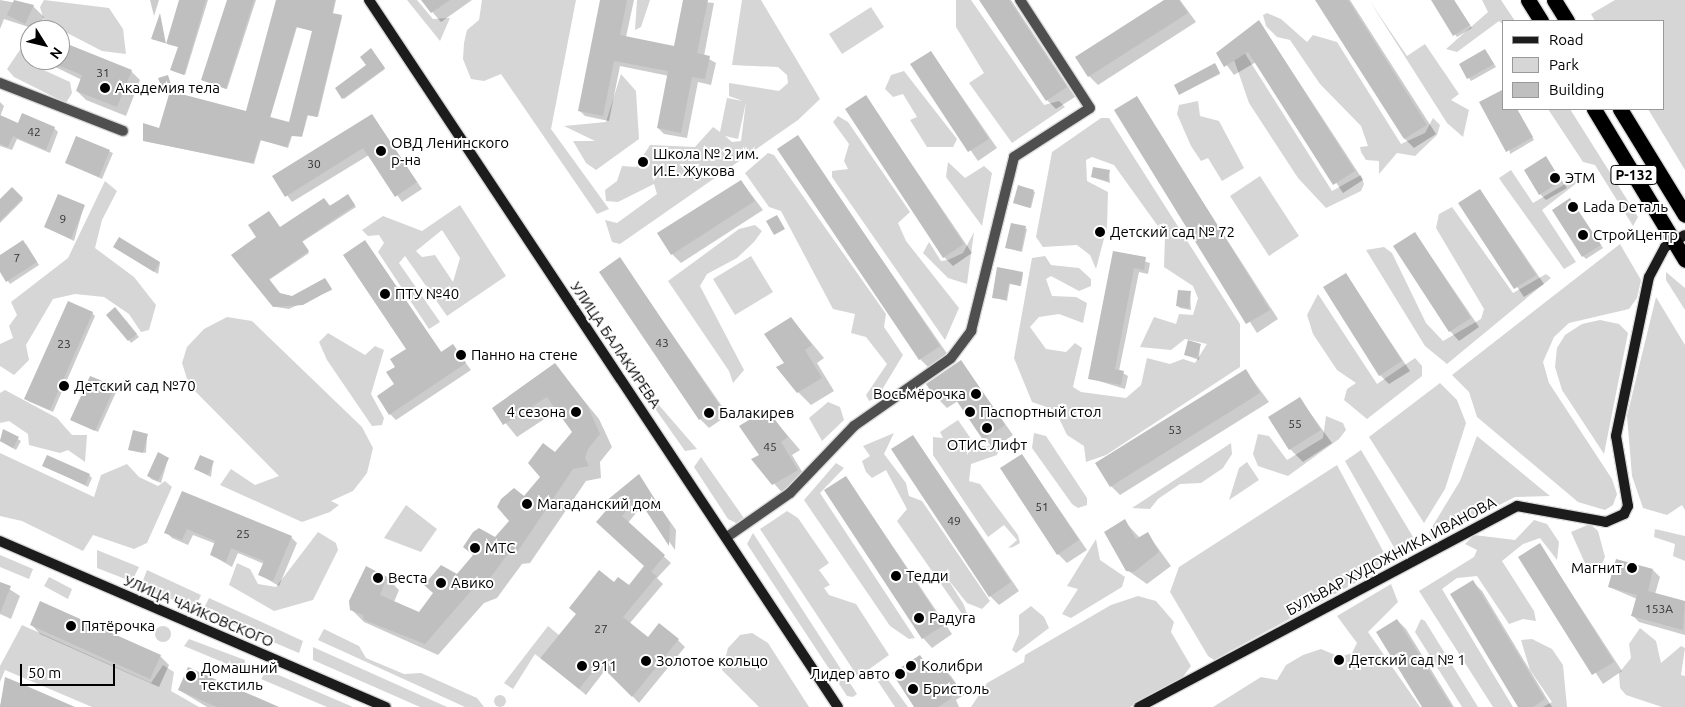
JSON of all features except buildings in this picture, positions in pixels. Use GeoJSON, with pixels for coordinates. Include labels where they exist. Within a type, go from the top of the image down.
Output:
{"type":"FeatureCollection","features":[{"type":"Feature","properties":{"kind":"highway"},"geometry":{"type":"LineString","coordinates":[[1528,0],[1540,20]]}},
{"type":"Feature","properties":{"kind":"highway"},"geometry":{"type":"LineString","coordinates":[[1554,0],[1566,20]]}},
{"type":"Feature","properties":{"kind":"highway","name":"Р-132"},"geometry":{"type":"LineString","coordinates":[[1595,110],[1679,238],[1685,260]]}},
{"type":"Feature","properties":{"kind":"highway","name":"Р-132"},"geometry":{"type":"LineString","coordinates":[[1621,110],[1685,215]]}},
{"type":"Feature","properties":{"kind":"street","name":"УЛИЦА БАЛАКИРЕВА"},"geometry":{"type":"LineString","coordinates":[[369,0],[838,707]]}},
{"type":"Feature","properties":{"kind":"street"},"geometry":{"type":"LineString","coordinates":[[727,537],[790,493],[854,426],[951,358],[971,331],[1014,157],[1090,108],[1020,0]]}},
{"type":"Feature","properties":{"kind":"street"},"geometry":{"type":"LineString","coordinates":[[0,83],[123,131]]}},
{"type":"Feature","properties":{"kind":"street","name":"БУЛЬВАР ХУДОЖНИКА ИВАНОВА"},"geometry":{"type":"LineString","coordinates":[[1140,707],[1517,506],[1606,522],[1624,514],[1628,506],[1616,436],[1649,277],[1656,260],[1679,238]]}},
{"type":"Feature","properties":{"kind":"street","name":"УЛИЦА ЧАЙКОВСКОГО"},"geometry":{"type":"LineString","coordinates":[[0,541],[386,707]]}},
{"type":"Feature","properties":{"kind":"green space"},"geometry":{"type":"Polygon","coordinates":[[[44,0],[109,8],[123,29],[126,54],[102,51],[70,34],[70,20],[44,20],[40,7],[44,0]]]}},
{"type":"Feature","properties":{"kind":"green space"},"geometry":{"type":"Polygon","coordinates":[[[407,0],[417,0],[433,19],[450,18],[440,41],[407,0]]]}},
{"type":"Feature","properties":{"kind":"green space"},"geometry":{"type":"Polygon","coordinates":[[[482,0],[576,0],[551,129],[609,209],[597,214],[501,74],[484,81],[471,79],[463,59],[464,43],[467,30],[479,20],[482,0]]]}},
{"type":"Feature","properties":{"kind":"green space"},"geometry":{"type":"Polygon","coordinates":[[[637,0],[650,0],[641,27],[635,30],[637,0]]]}},
{"type":"Feature","properties":{"kind":"green space"},"geometry":{"type":"Polygon","coordinates":[[[742,0],[761,0],[820,99],[798,120],[620,244],[612,242],[605,220],[617,223],[657,194],[654,184],[618,202],[606,201],[605,190],[617,181],[622,166],[636,167],[650,145],[695,147],[713,127],[720,132],[727,98],[743,101],[729,96],[729,83],[779,91],[788,83],[787,75],[778,67],[732,65],[742,0]],[[746,102],[738,139],[725,136],[732,142],[741,141],[746,102]]]}},
{"type":"Feature","properties":{"kind":"green space"},"geometry":{"type":"Polygon","coordinates":[[[956,0],[971,0],[1044,105],[1059,101],[1065,107],[1012,143],[969,83],[984,73],[956,27],[956,0]]]}},
{"type":"Feature","properties":{"kind":"green space"},"geometry":{"type":"Polygon","coordinates":[[[1369,0],[1407,56],[1425,44],[1459,94],[1451,100],[1469,110],[1463,137],[1447,123],[1369,0]]]}},
{"type":"Feature","properties":{"kind":"green space"},"geometry":{"type":"Polygon","coordinates":[[[1482,0],[1501,0],[1514,20],[1502,20],[1502,23],[1499,21],[1457,52],[1446,49],[1488,12],[1482,0]]]}},
{"type":"Feature","properties":{"kind":"green space"},"geometry":{"type":"Polygon","coordinates":[[[1615,0],[1685,0],[1685,170],[1649,110],[1665,110],[1665,20],[1594,20],[1591,14],[1615,0]]]}},
{"type":"Feature","properties":{"kind":"green space"},"geometry":{"type":"Polygon","coordinates":[[[871,7],[884,27],[842,54],[829,34],[871,7]]]}},
{"type":"Feature","properties":{"kind":"green space"},"geometry":{"type":"Polygon","coordinates":[[[1267,13],[1281,19],[1307,42],[1313,35],[1337,42],[1401,144],[1425,133],[1433,118],[1440,125],[1437,135],[1415,156],[1397,153],[1379,174],[1379,161],[1366,160],[1361,152],[1360,147],[1368,146],[1361,126],[1320,84],[1290,40],[1277,37],[1266,26],[1263,15],[1267,13]]]}},
{"type":"Feature","properties":{"kind":"green space"},"geometry":{"type":"Polygon","coordinates":[[[1239,44],[1332,191],[1361,175],[1364,184],[1361,191],[1326,208],[1298,178],[1249,103],[1231,51],[1239,44]]]}},
{"type":"Feature","properties":{"kind":"green space"},"geometry":{"type":"Polygon","coordinates":[[[20,50],[20,70],[44,70],[70,82],[72,93],[66,103],[14,77],[7,69],[20,50]]]}},
{"type":"Feature","properties":{"kind":"green space"},"geometry":{"type":"Polygon","coordinates":[[[904,71],[957,139],[953,147],[927,147],[910,120],[917,117],[903,94],[893,97],[885,89],[891,75],[904,71]]]}},
{"type":"Feature","properties":{"kind":"green space"},"geometry":{"type":"Polygon","coordinates":[[[621,74],[636,91],[639,139],[596,170],[586,163],[573,141],[595,141],[564,126],[606,122],[621,74]]]}},
{"type":"Feature","properties":{"kind":"green space"},"geometry":{"type":"Polygon","coordinates":[[[1198,101],[1200,116],[1219,121],[1244,168],[1222,181],[1208,158],[1201,161],[1191,146],[1177,114],[1179,105],[1198,101]]]}},
{"type":"Feature","properties":{"kind":"green space"},"geometry":{"type":"Polygon","coordinates":[[[1549,110],[1571,110],[1638,217],[1633,226],[1595,165],[1583,162],[1549,110]]]}},
{"type":"Feature","properties":{"kind":"green space"},"geometry":{"type":"Polygon","coordinates":[[[838,116],[848,122],[910,212],[898,223],[906,241],[959,308],[945,340],[832,177],[832,171],[848,169],[844,161],[849,144],[833,122],[838,116]]]}},
{"type":"Feature","properties":{"kind":"green space"},"geometry":{"type":"Polygon","coordinates":[[[1101,118],[1109,118],[1240,324],[1240,367],[1106,455],[1086,462],[1084,446],[1067,435],[1055,410],[1032,402],[1014,358],[1032,258],[1045,256],[1051,265],[1079,268],[1091,279],[1091,286],[1079,291],[1051,276],[1046,279],[1052,296],[1076,297],[1087,303],[1083,323],[1059,314],[1039,317],[1030,327],[1046,349],[1066,352],[1075,343],[1082,348],[1073,387],[1081,392],[1126,398],[1141,385],[1147,358],[1170,364],[1183,359],[1195,363],[1207,344],[1185,339],[1171,350],[1140,347],[1154,317],[1176,324],[1179,314],[1193,315],[1198,298],[1193,286],[1164,267],[1165,236],[1114,165],[1092,157],[1086,160],[1087,181],[1108,192],[1107,227],[1096,269],[1090,255],[1077,245],[1043,247],[1036,237],[1052,152],[1101,118]]]}},
{"type":"Feature","properties":{"kind":"green space"},"geometry":{"type":"Polygon","coordinates":[[[768,153],[774,155],[886,314],[884,327],[903,355],[877,398],[869,401],[866,395],[887,364],[866,337],[851,333],[855,314],[833,309],[781,211],[769,207],[745,173],[768,153]]]}},
{"type":"Feature","properties":{"kind":"green space"},"geometry":{"type":"Polygon","coordinates":[[[948,162],[965,178],[984,166],[992,173],[982,226],[946,177],[948,162]]]}},
{"type":"Feature","properties":{"kind":"green space"},"geometry":{"type":"Polygon","coordinates":[[[1511,170],[1533,203],[1577,177],[1578,182],[1542,210],[1576,262],[1564,269],[1503,184],[1499,178],[1511,170]]]}},
{"type":"Feature","properties":{"kind":"green space"},"geometry":{"type":"Polygon","coordinates":[[[1260,176],[1299,236],[1269,256],[1230,196],[1260,176]]]}},
{"type":"Feature","properties":{"kind":"green space"},"geometry":{"type":"Polygon","coordinates":[[[105,181],[117,191],[102,220],[95,248],[134,277],[156,305],[149,330],[141,332],[129,314],[104,297],[75,294],[53,299],[26,345],[29,360],[14,375],[0,366],[0,344],[13,338],[9,326],[17,315],[11,302],[68,258],[105,181]]]}},
{"type":"Feature","properties":{"kind":"green space"},"geometry":{"type":"Polygon","coordinates":[[[460,205],[506,276],[447,316],[405,256],[399,263],[440,322],[429,329],[378,252],[384,243],[379,235],[368,236],[362,230],[383,216],[422,231],[460,205]],[[442,230],[416,251],[422,257],[435,255],[453,282],[460,258],[442,230]]]}},
{"type":"Feature","properties":{"kind":"green space"},"geometry":{"type":"Polygon","coordinates":[[[1452,207],[1513,293],[1546,274],[1551,278],[1447,364],[1425,346],[1366,250],[1384,247],[1392,253],[1426,323],[1443,341],[1481,319],[1484,309],[1436,228],[1439,214],[1452,207]]]}},
{"type":"Feature","properties":{"kind":"green space"},"geometry":{"type":"Polygon","coordinates":[[[755,225],[762,231],[754,242],[737,258],[707,274],[700,286],[744,370],[733,383],[729,371],[668,281],[739,229],[755,225]]]}},
{"type":"Feature","properties":{"kind":"green space"},"geometry":{"type":"Polygon","coordinates":[[[974,232],[967,284],[948,278],[923,253],[929,242],[941,261],[948,260],[963,253],[974,232]]]}},
{"type":"Feature","properties":{"kind":"green space"},"geometry":{"type":"Polygon","coordinates":[[[1620,244],[1641,280],[1637,298],[1629,309],[1569,323],[1554,337],[1543,362],[1549,383],[1612,479],[1617,494],[1613,505],[1605,510],[1578,502],[1477,417],[1469,392],[1452,375],[1620,244]]]}},
{"type":"Feature","properties":{"kind":"green space"},"geometry":{"type":"Polygon","coordinates":[[[751,256],[773,292],[735,315],[713,279],[751,256]]]}},
{"type":"Feature","properties":{"kind":"green space"},"geometry":{"type":"Polygon","coordinates":[[[1666,272],[1685,288],[1685,310],[1666,280],[1666,272]]]}},
{"type":"Feature","properties":{"kind":"green space"},"geometry":{"type":"Polygon","coordinates":[[[1318,294],[1377,384],[1415,358],[1422,366],[1422,376],[1367,419],[1344,400],[1347,389],[1356,383],[1337,370],[1313,334],[1307,315],[1318,294]]]}},
{"type":"Feature","properties":{"kind":"green space"},"geometry":{"type":"Polygon","coordinates":[[[1656,297],[1685,345],[1685,510],[1682,505],[1667,515],[1643,508],[1632,476],[1627,416],[1656,297]]]}},
{"type":"Feature","properties":{"kind":"green space"},"geometry":{"type":"Polygon","coordinates":[[[227,317],[252,321],[362,427],[373,448],[367,473],[353,491],[331,501],[339,505],[330,512],[302,522],[220,485],[231,469],[255,485],[279,476],[189,385],[182,363],[187,347],[204,329],[227,317]]]}},
{"type":"Feature","properties":{"kind":"green space"},"geometry":{"type":"Polygon","coordinates":[[[1600,320],[1619,324],[1628,333],[1604,454],[1562,390],[1555,367],[1557,348],[1565,335],[1582,324],[1600,320]]]}},
{"type":"Feature","properties":{"kind":"green space"},"geometry":{"type":"Polygon","coordinates":[[[328,333],[365,355],[375,346],[384,350],[371,394],[384,418],[382,425],[372,426],[327,360],[319,342],[328,333]]]}},
{"type":"Feature","properties":{"kind":"green space"},"geometry":{"type":"Polygon","coordinates":[[[1440,383],[1457,400],[1466,423],[1445,489],[1424,523],[1369,437],[1440,383]]]}},
{"type":"Feature","properties":{"kind":"green space"},"geometry":{"type":"Polygon","coordinates":[[[5,390],[57,418],[72,435],[87,435],[85,462],[68,450],[60,453],[29,445],[28,434],[9,421],[0,423],[0,393],[5,390]]]}},
{"type":"Feature","properties":{"kind":"green space"},"geometry":{"type":"Polygon","coordinates":[[[828,402],[840,407],[844,420],[822,441],[809,418],[828,402]]]}},
{"type":"Feature","properties":{"kind":"green space"},"geometry":{"type":"Polygon","coordinates":[[[658,404],[697,449],[685,451],[654,407],[658,404]]]}},
{"type":"Feature","properties":{"kind":"green space"},"geometry":{"type":"Polygon","coordinates":[[[1326,416],[1343,423],[1346,430],[1339,439],[1288,476],[1258,466],[1253,454],[1258,434],[1269,436],[1287,460],[1323,438],[1326,416]]]}},
{"type":"Feature","properties":{"kind":"green space"},"geometry":{"type":"Polygon","coordinates":[[[958,420],[976,446],[1000,446],[997,455],[971,464],[969,481],[980,484],[1018,535],[1020,543],[1013,547],[1008,548],[1017,540],[1004,525],[988,537],[933,455],[933,437],[943,438],[940,432],[958,420]]]}},
{"type":"Feature","properties":{"kind":"green space"},"geometry":{"type":"Polygon","coordinates":[[[894,433],[884,454],[906,483],[909,496],[922,501],[990,601],[982,609],[967,603],[947,578],[964,605],[967,614],[962,614],[897,521],[907,509],[886,470],[872,478],[866,472],[862,461],[870,456],[863,446],[894,433]]]}},
{"type":"Feature","properties":{"kind":"green space"},"geometry":{"type":"Polygon","coordinates":[[[1034,433],[1046,436],[1087,498],[1087,505],[1078,508],[1072,504],[1032,448],[1034,433]]]}},
{"type":"Feature","properties":{"kind":"green space"},"geometry":{"type":"Polygon","coordinates":[[[1477,436],[1550,496],[1515,497],[1432,539],[1429,532],[1460,481],[1477,436]]]}},
{"type":"Feature","properties":{"kind":"green space"},"geometry":{"type":"Polygon","coordinates":[[[1231,443],[1232,454],[1223,468],[1201,483],[1180,484],[1158,499],[1150,509],[1132,508],[1231,443]]]}},
{"type":"Feature","properties":{"kind":"green space"},"geometry":{"type":"Polygon","coordinates":[[[1361,450],[1419,547],[1400,558],[1345,461],[1361,450]]]}},
{"type":"Feature","properties":{"kind":"green space"},"geometry":{"type":"Polygon","coordinates":[[[0,453],[94,497],[101,475],[127,464],[139,477],[158,486],[165,481],[172,487],[147,543],[134,549],[93,535],[83,551],[22,521],[0,516],[0,453]]]}},
{"type":"Feature","properties":{"kind":"green space"},"geometry":{"type":"Polygon","coordinates":[[[701,457],[746,521],[740,525],[728,519],[694,467],[701,457]]]}},
{"type":"Feature","properties":{"kind":"green space"},"geometry":{"type":"Polygon","coordinates":[[[1247,462],[1259,480],[1229,500],[1239,468],[1247,462]]]}},
{"type":"Feature","properties":{"kind":"green space"},"geometry":{"type":"Polygon","coordinates":[[[836,463],[844,468],[820,493],[915,638],[909,639],[890,626],[804,500],[836,463]]]}},
{"type":"Feature","properties":{"kind":"green space"},"geometry":{"type":"Polygon","coordinates":[[[1337,465],[1390,564],[1214,660],[1208,656],[1170,592],[1179,567],[1337,465]]]}},
{"type":"Feature","properties":{"kind":"green space"},"geometry":{"type":"Polygon","coordinates":[[[406,505],[437,529],[421,552],[384,538],[406,505]]]}},
{"type":"Feature","properties":{"kind":"green space"},"geometry":{"type":"Polygon","coordinates":[[[787,511],[798,518],[829,563],[819,570],[830,585],[824,588],[829,595],[856,604],[889,655],[858,677],[760,529],[787,511]]]}},
{"type":"Feature","properties":{"kind":"green space"},"geometry":{"type":"Polygon","coordinates":[[[1534,520],[1547,524],[1559,542],[1557,560],[1540,538],[1523,544],[1502,561],[1534,611],[1536,621],[1523,619],[1509,624],[1477,576],[1457,578],[1442,589],[1513,707],[1493,707],[1419,591],[1474,557],[1477,550],[1465,544],[1474,535],[1515,540],[1534,520]]]}},
{"type":"Feature","properties":{"kind":"green space"},"geometry":{"type":"Polygon","coordinates":[[[1590,524],[1598,531],[1605,557],[1600,568],[1588,570],[1571,532],[1590,524]]]}},
{"type":"Feature","properties":{"kind":"green space"},"geometry":{"type":"Polygon","coordinates":[[[1655,529],[1685,536],[1685,561],[1673,556],[1675,544],[1654,537],[1655,529]]]}},
{"type":"Feature","properties":{"kind":"green space"},"geometry":{"type":"Polygon","coordinates":[[[318,532],[336,543],[338,550],[313,600],[274,611],[229,585],[237,563],[250,569],[258,584],[276,587],[318,532]]]}},
{"type":"Feature","properties":{"kind":"green space"},"geometry":{"type":"Polygon","coordinates":[[[753,533],[857,694],[853,697],[847,696],[747,544],[753,533]]]}},
{"type":"Feature","properties":{"kind":"green space"},"geometry":{"type":"Polygon","coordinates":[[[1096,539],[1100,560],[1125,577],[1122,587],[1071,618],[1062,614],[1078,589],[1067,586],[1096,539]]]}},
{"type":"Feature","properties":{"kind":"green space"},"geometry":{"type":"Polygon","coordinates":[[[97,550],[139,567],[134,577],[128,580],[97,568],[97,550]]]}},
{"type":"Feature","properties":{"kind":"green space"},"geometry":{"type":"Polygon","coordinates":[[[0,555],[33,569],[29,579],[0,567],[0,555]]]}},
{"type":"Feature","properties":{"kind":"green space"},"geometry":{"type":"Polygon","coordinates":[[[147,570],[201,595],[195,608],[145,589],[142,583],[147,570]]]}},
{"type":"Feature","properties":{"kind":"green space"},"geometry":{"type":"Polygon","coordinates":[[[49,577],[72,589],[68,599],[44,586],[49,577]]]}},
{"type":"Feature","properties":{"kind":"green space"},"geometry":{"type":"Polygon","coordinates":[[[1391,584],[1398,602],[1368,632],[1420,707],[1213,707],[1261,677],[1277,680],[1286,665],[1303,655],[1321,649],[1340,657],[1352,653],[1357,643],[1337,616],[1391,584]]]}},
{"type":"Feature","properties":{"kind":"green space"},"geometry":{"type":"Polygon","coordinates":[[[1138,596],[1156,601],[1174,622],[1171,632],[1191,666],[1182,678],[1130,707],[971,707],[987,683],[1024,662],[1025,655],[1111,605],[1138,596]]]}},
{"type":"Feature","properties":{"kind":"green space"},"geometry":{"type":"Polygon","coordinates":[[[209,598],[303,641],[299,653],[202,612],[209,598]]]}},
{"type":"Feature","properties":{"kind":"green space"},"geometry":{"type":"Polygon","coordinates":[[[1031,606],[1044,617],[1049,628],[1016,653],[1012,650],[1019,634],[1019,615],[1031,606]]]}},
{"type":"Feature","properties":{"kind":"green space"},"geometry":{"type":"Polygon","coordinates":[[[1421,619],[1425,621],[1478,707],[1462,707],[1415,632],[1421,619]]]}},
{"type":"Feature","properties":{"kind":"green space"},"geometry":{"type":"Polygon","coordinates":[[[22,625],[151,683],[163,665],[174,672],[171,691],[199,707],[92,707],[5,670],[0,682],[0,666],[22,625]]]}},
{"type":"Feature","properties":{"kind":"green space"},"geometry":{"type":"Polygon","coordinates":[[[160,626],[166,626],[171,631],[169,640],[160,642],[155,637],[155,631],[160,626]]]}},
{"type":"Feature","properties":{"kind":"green space"},"geometry":{"type":"Polygon","coordinates":[[[548,626],[559,635],[540,658],[535,654],[513,689],[504,683],[548,626]]]}},
{"type":"Feature","properties":{"kind":"green space"},"geometry":{"type":"Polygon","coordinates":[[[1640,628],[1656,641],[1661,663],[1681,646],[1685,648],[1681,675],[1685,676],[1685,707],[1662,707],[1626,695],[1620,688],[1619,673],[1631,658],[1629,644],[1640,628]]]}},
{"type":"Feature","properties":{"kind":"green space"},"geometry":{"type":"Polygon","coordinates":[[[324,629],[359,646],[366,658],[404,674],[421,673],[477,698],[484,707],[465,707],[318,640],[324,629]]]}},
{"type":"Feature","properties":{"kind":"green space"},"geometry":{"type":"Polygon","coordinates":[[[752,633],[768,643],[809,707],[759,707],[722,670],[728,648],[740,635],[752,633]]]}},
{"type":"Feature","properties":{"kind":"green space"},"geometry":{"type":"Polygon","coordinates":[[[189,639],[245,660],[244,671],[184,646],[189,639]]]}},
{"type":"Feature","properties":{"kind":"green space"},"geometry":{"type":"Polygon","coordinates":[[[1532,639],[1552,649],[1563,665],[1567,707],[1543,707],[1552,702],[1530,670],[1521,640],[1532,639]]]}},
{"type":"Feature","properties":{"kind":"green space"},"geometry":{"type":"Polygon","coordinates":[[[313,647],[447,707],[420,707],[313,660],[313,647]]]}},
{"type":"Feature","properties":{"kind":"green space"},"geometry":{"type":"Polygon","coordinates":[[[880,669],[908,707],[895,707],[873,674],[880,669]]]}},
{"type":"Feature","properties":{"kind":"green space"},"geometry":{"type":"Polygon","coordinates":[[[267,670],[353,707],[327,707],[261,679],[267,670]]]}},
{"type":"Feature","properties":{"kind":"green space"},"geometry":{"type":"Polygon","coordinates":[[[500,695],[506,701],[500,707],[494,701],[500,695]]]}},
{"type":"Feature","properties":{"kind":"place","name":"Академия тела"},"geometry":{"type":"Point","coordinates":[105,88]}},
{"type":"Feature","properties":{"kind":"place","name":"ОВД Ленинского р-на"},"geometry":{"type":"Point","coordinates":[381,151]}},
{"type":"Feature","properties":{"kind":"place","name":"Школа № 2 им. И.Е. Жукова"},"geometry":{"type":"Point","coordinates":[643,162]}},
{"type":"Feature","properties":{"kind":"place","name":"ЭТМ"},"geometry":{"type":"Point","coordinates":[1555,178]}},
{"type":"Feature","properties":{"kind":"place","name":"Lada Dеталь"},"geometry":{"type":"Point","coordinates":[1573,207]}},
{"type":"Feature","properties":{"kind":"place","name":"Детский сад № 72"},"geometry":{"type":"Point","coordinates":[1100,232]}},
{"type":"Feature","properties":{"kind":"place","name":"СтройЦентр"},"geometry":{"type":"Point","coordinates":[1583,235]}},
{"type":"Feature","properties":{"kind":"place","name":"ПТУ №40"},"geometry":{"type":"Point","coordinates":[385,294]}},
{"type":"Feature","properties":{"kind":"place","name":"Панно на стене"},"geometry":{"type":"Point","coordinates":[461,355]}},
{"type":"Feature","properties":{"kind":"place","name":"Детский сад №70"},"geometry":{"type":"Point","coordinates":[64,386]}},
{"type":"Feature","properties":{"kind":"place","name":"Восьмёрочка"},"geometry":{"type":"Point","coordinates":[976,394]}},
{"type":"Feature","properties":{"kind":"place","name":"4 сезона"},"geometry":{"type":"Point","coordinates":[576,412]}},
{"type":"Feature","properties":{"kind":"place","name":"Паспортный стол"},"geometry":{"type":"Point","coordinates":[970,412]}},
{"type":"Feature","properties":{"kind":"place","name":"Балакирев"},"geometry":{"type":"Point","coordinates":[709,413]}},
{"type":"Feature","properties":{"kind":"place","name":"ОТИС Лифт"},"geometry":{"type":"Point","coordinates":[987,428]}},
{"type":"Feature","properties":{"kind":"place","name":"Магаданский дом"},"geometry":{"type":"Point","coordinates":[527,504]}},
{"type":"Feature","properties":{"kind":"place","name":"МТС"},"geometry":{"type":"Point","coordinates":[475,548]}},
{"type":"Feature","properties":{"kind":"place","name":"Магнит"},"geometry":{"type":"Point","coordinates":[1632,568]}},
{"type":"Feature","properties":{"kind":"place","name":"Тедди"},"geometry":{"type":"Point","coordinates":[896,576]}},
{"type":"Feature","properties":{"kind":"place","name":"Веста"},"geometry":{"type":"Point","coordinates":[378,578]}},
{"type":"Feature","properties":{"kind":"place","name":"Авико"},"geometry":{"type":"Point","coordinates":[441,583]}},
{"type":"Feature","properties":{"kind":"place","name":"Радуга"},"geometry":{"type":"Point","coordinates":[919,618]}},
{"type":"Feature","properties":{"kind":"place","name":"Пятёрочка"},"geometry":{"type":"Point","coordinates":[71,626]}},
{"type":"Feature","properties":{"kind":"place","name":"Детский сад № 1"},"geometry":{"type":"Point","coordinates":[1339,660]}},
{"type":"Feature","properties":{"kind":"place","name":"Золотое кольцо"},"geometry":{"type":"Point","coordinates":[646,661]}},
{"type":"Feature","properties":{"kind":"place","name":"911"},"geometry":{"type":"Point","coordinates":[582,666]}},
{"type":"Feature","properties":{"kind":"place","name":"Колибри"},"geometry":{"type":"Point","coordinates":[911,666]}},
{"type":"Feature","properties":{"kind":"place","name":"Лидер авто"},"geometry":{"type":"Point","coordinates":[900,674]}},
{"type":"Feature","properties":{"kind":"place","name":"Домашний текстиль"},"geometry":{"type":"Point","coordinates":[191,676]}},
{"type":"Feature","properties":{"kind":"place","name":"Бристоль"},"geometry":{"type":"Point","coordinates":[913,689]}}]}
